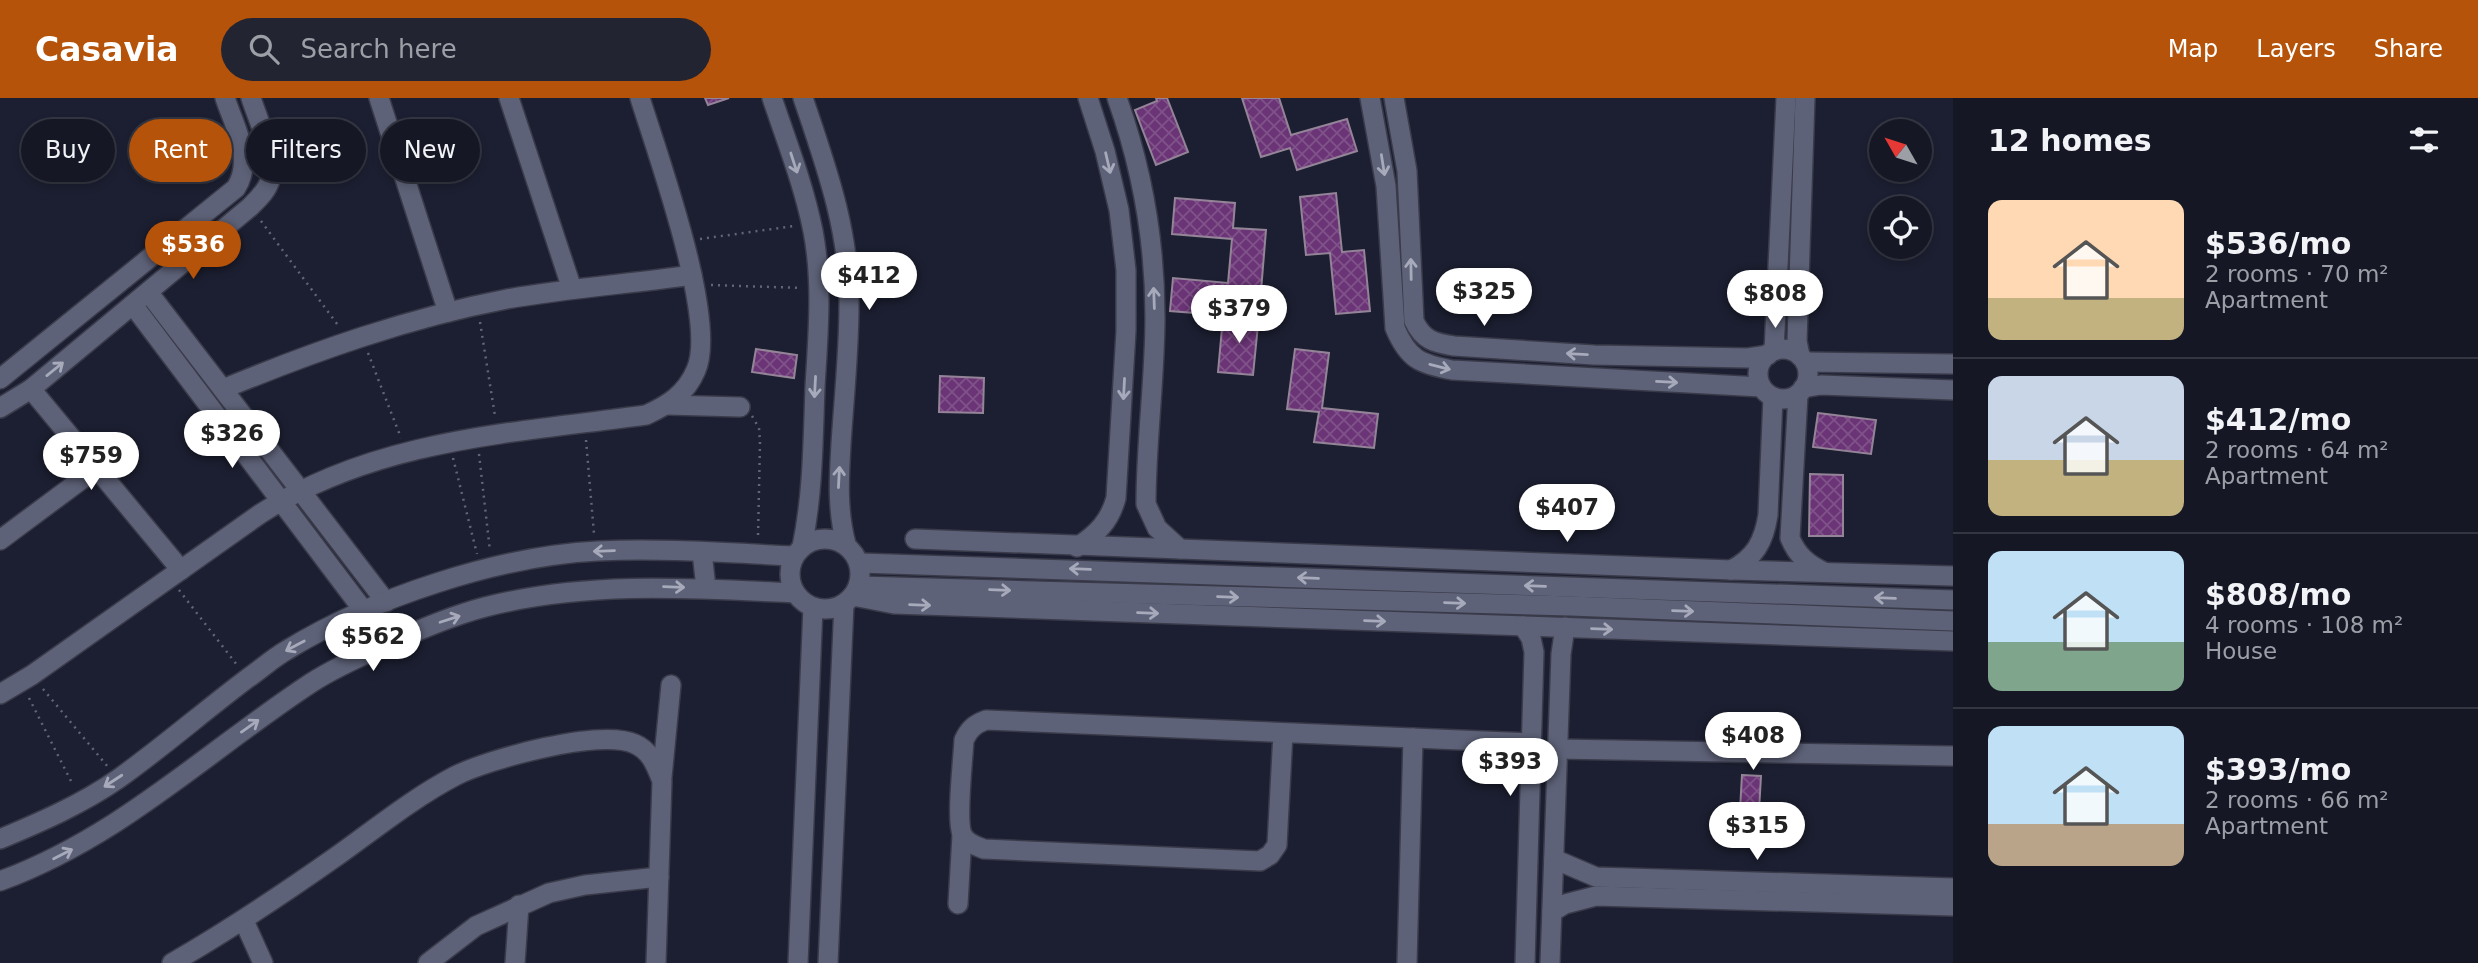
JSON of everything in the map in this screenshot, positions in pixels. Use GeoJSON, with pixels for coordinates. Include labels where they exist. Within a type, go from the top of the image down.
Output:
{"type":"FeatureCollection","features":[{"type":"Feature","properties":{"kind":"street"},"geometry":{"type":"LineString","coordinates":[[0,379],[236,188],[243,177],[245,163],[225,98]]}},
{"type":"Feature","properties":{"kind":"street"},"geometry":{"type":"LineString","coordinates":[[0,408],[31,389],[262,195],[270,180],[271,164],[251,98]]}},
{"type":"Feature","properties":{"kind":"street"},"geometry":{"type":"LineString","coordinates":[[379,98],[448,312]]}},
{"type":"Feature","properties":{"kind":"street"},"geometry":{"type":"LineString","coordinates":[[509,98],[572,289]]}},
{"type":"Feature","properties":{"kind":"street"},"geometry":{"type":"LineString","coordinates":[[0,694],[27,679],[281,501],[336,474],[406,451],[449,442],[646,415],[668,405],[685,389],[697,368],[702,345],[693,279],[640,98]]}},
{"type":"Feature","properties":{"kind":"street"},"geometry":{"type":"LineString","coordinates":[[772,98],[811,224],[819,289],[811,488],[798,552],[790,568],[790,581],[795,593],[813,607],[834,608],[852,596],[1493,604],[1953,621]]}},
{"type":"Feature","properties":{"kind":"street"},"geometry":{"type":"LineString","coordinates":[[803,98],[833,189],[843,227],[848,266],[849,305],[839,489],[841,526],[846,544],[860,563],[861,575],[852,596],[831,891],[832,961]]}},
{"type":"Feature","properties":{"kind":"street"},"geometry":{"type":"LineString","coordinates":[[1077,547],[1092,537],[1107,521],[1116,498],[1126,331],[1126,270],[1119,210],[1105,151],[1088,98]]}},
{"type":"Feature","properties":{"kind":"street"},"geometry":{"type":"LineString","coordinates":[[1117,98],[1130,136],[1144,195],[1153,265],[1155,318],[1146,504],[1157,528],[1180,549]]}},
{"type":"Feature","properties":{"kind":"street"},"geometry":{"type":"LineString","coordinates":[[1370,98],[1386,186],[1395,328],[1404,348],[1417,360],[1452,370],[1725,385],[1767,392],[1787,399],[1821,385],[1953,390]]}},
{"type":"Feature","properties":{"kind":"street"},"geometry":{"type":"LineString","coordinates":[[1394,98],[1407,171],[1414,321],[1421,335],[1433,343],[1594,355],[1748,358],[1788,350],[1802,359],[1953,364]]}},
{"type":"Feature","properties":{"kind":"street"},"geometry":{"type":"LineString","coordinates":[[1731,570],[1753,555],[1760,545],[1768,515],[1767,392],[1758,372],[1762,360],[1771,353],[1786,98]]}},
{"type":"Feature","properties":{"kind":"street"},"geometry":{"type":"LineString","coordinates":[[1805,98],[1797,341],[1808,376],[1801,391],[1790,538],[1794,549],[1812,566],[1825,573]]}},
{"type":"Feature","properties":{"kind":"street"},"geometry":{"type":"LineString","coordinates":[[223,389],[355,338],[448,312],[572,289],[693,279]]}},
{"type":"Feature","properties":{"kind":"street"},"geometry":{"type":"LineString","coordinates":[[141,299],[223,389],[386,602]]}},
{"type":"Feature","properties":{"kind":"street"},"geometry":{"type":"LineString","coordinates":[[141,299],[281,501],[364,611]]}},
{"type":"Feature","properties":{"kind":"street"},"geometry":{"type":"LineString","coordinates":[[1725,385],[1732,370],[1726,357]]}},
{"type":"Feature","properties":{"kind":"street"},"geometry":{"type":"LineString","coordinates":[[31,389],[97,468],[175,574]]}},
{"type":"Feature","properties":{"kind":"street"},"geometry":{"type":"LineString","coordinates":[[668,405],[740,407]]}},
{"type":"Feature","properties":{"kind":"street"},"geometry":{"type":"LineString","coordinates":[[1120,464],[1124,473],[1134,478],[1146,468]]}},
{"type":"Feature","properties":{"kind":"street"},"geometry":{"type":"LineString","coordinates":[[0,540],[97,468]]}},
{"type":"Feature","properties":{"kind":"street"},"geometry":{"type":"LineString","coordinates":[[1768,515],[1778,527],[1785,525],[1791,517]]}},
{"type":"Feature","properties":{"kind":"street"},"geometry":{"type":"LineString","coordinates":[[0,839],[37,824],[117,779],[286,650],[364,611],[414,591],[487,570],[595,551],[664,550],[757,554],[798,552],[812,541],[823,538],[846,544]]}},
{"type":"Feature","properties":{"kind":"street"},"geometry":{"type":"LineString","coordinates":[[915,539],[1077,547],[1953,576]]}},
{"type":"Feature","properties":{"kind":"street"},"geometry":{"type":"LineString","coordinates":[[702,552],[706,589]]}},
{"type":"Feature","properties":{"kind":"street"},"geometry":{"type":"LineString","coordinates":[[860,563],[1953,600]]}},
{"type":"Feature","properties":{"kind":"street"},"geometry":{"type":"LineString","coordinates":[[0,881],[57,857],[118,823],[314,681],[427,626],[484,607],[543,595],[666,586],[795,593]]}},
{"type":"Feature","properties":{"kind":"street"},"geometry":{"type":"LineString","coordinates":[[852,596],[894,604],[1953,641]]}},
{"type":"Feature","properties":{"kind":"street"},"geometry":{"type":"LineString","coordinates":[[1493,604],[1494,625]]}},
{"type":"Feature","properties":{"kind":"street"},"geometry":{"type":"LineString","coordinates":[[798,963],[813,607]]}},
{"type":"Feature","properties":{"kind":"street"},"geometry":{"type":"LineString","coordinates":[[1523,626],[1531,639],[1534,652],[1525,963]]}},
{"type":"Feature","properties":{"kind":"street"},"geometry":{"type":"LineString","coordinates":[[1550,963],[1561,654],[1565,627]]}},
{"type":"Feature","properties":{"kind":"street"},"geometry":{"type":"LineString","coordinates":[[656,963],[662,781],[671,685]]}},
{"type":"Feature","properties":{"kind":"street"},"geometry":{"type":"LineString","coordinates":[[958,904],[964,740],[968,730],[976,723],[986,720],[1532,743]]}},
{"type":"Feature","properties":{"kind":"street"},"geometry":{"type":"LineString","coordinates":[[962,835],[971,845],[984,849],[1260,861],[1270,855],[1277,845],[1283,733]]}},
{"type":"Feature","properties":{"kind":"street"},"geometry":{"type":"LineString","coordinates":[[1407,963],[1413,738]]}},
{"type":"Feature","properties":{"kind":"street"},"geometry":{"type":"LineString","coordinates":[[172,963],[244,921],[422,795],[457,775],[494,760],[533,749],[611,740],[635,744],[653,759],[662,781]]}},
{"type":"Feature","properties":{"kind":"street"},"geometry":{"type":"LineString","coordinates":[[1558,749],[1953,756]]}},
{"type":"Feature","properties":{"kind":"street"},"geometry":{"type":"LineString","coordinates":[[1554,859],[1596,877],[1953,888]]}},
{"type":"Feature","properties":{"kind":"street"},"geometry":{"type":"LineString","coordinates":[[428,963],[476,926],[549,893],[585,885],[659,877]]}},
{"type":"Feature","properties":{"kind":"street"},"geometry":{"type":"LineString","coordinates":[[801,890],[831,891]]}},
{"type":"Feature","properties":{"kind":"street"},"geometry":{"type":"LineString","coordinates":[[1552,912],[1565,904],[1596,896],[1953,906]]}},
{"type":"Feature","properties":{"kind":"street"},"geometry":{"type":"LineString","coordinates":[[514,963],[519,905]]}},
{"type":"Feature","properties":{"kind":"street"},"geometry":{"type":"LineString","coordinates":[[244,921],[263,963]]}},
{"type":"Feature","properties":{"kind":"path"},"geometry":{"type":"LineString","coordinates":[[250,207],[355,338],[406,451]]}},
{"type":"Feature","properties":{"kind":"path"},"geometry":{"type":"LineString","coordinates":[[683,241],[811,224]]}},
{"type":"Feature","properties":{"kind":"path"},"geometry":{"type":"LineString","coordinates":[[693,279],[819,289]]}},
{"type":"Feature","properties":{"kind":"path"},"geometry":{"type":"LineString","coordinates":[[478,305],[498,435]]}},
{"type":"Feature","properties":{"kind":"path"},"geometry":{"type":"LineString","coordinates":[[740,407],[752,416],[759,428],[757,554]]}},
{"type":"Feature","properties":{"kind":"path"},"geometry":{"type":"LineString","coordinates":[[585,424],[595,551]]}},
{"type":"Feature","properties":{"kind":"path"},"geometry":{"type":"LineString","coordinates":[[477,438],[487,570]]}},
{"type":"Feature","properties":{"kind":"path"},"geometry":{"type":"LineString","coordinates":[[449,442],[487,570]]}},
{"type":"Feature","properties":{"kind":"path"},"geometry":{"type":"LineString","coordinates":[[175,574],[248,678]]}},
{"type":"Feature","properties":{"kind":"path"},"geometry":{"type":"LineString","coordinates":[[27,679],[117,779]]}},
{"type":"Feature","properties":{"kind":"path"},"geometry":{"type":"LineString","coordinates":[[27,679],[81,801]]}},
{"type":"Feature","properties":{"kind":"building"},"geometry":{"type":"Polygon","coordinates":[[[705,98],[729,98],[708,105],[705,98]]]}},
{"type":"Feature","properties":{"kind":"building"},"geometry":{"type":"Polygon","coordinates":[[[1156,98],[1167,98],[1188,152],[1156,165],[1135,110],[1157,101],[1156,98]]]}},
{"type":"Feature","properties":{"kind":"building"},"geometry":{"type":"Polygon","coordinates":[[[1242,98],[1279,98],[1291,135],[1347,119],[1357,151],[1297,170],[1290,148],[1261,157],[1242,98]]]}},
{"type":"Feature","properties":{"kind":"building"},"geometry":{"type":"Polygon","coordinates":[[[1336,193],[1342,252],[1364,250],[1370,311],[1336,314],[1330,253],[1306,255],[1300,197],[1336,193]]]}},
{"type":"Feature","properties":{"kind":"building"},"geometry":{"type":"Polygon","coordinates":[[[1175,198],[1235,203],[1233,228],[1266,230],[1261,291],[1234,289],[1232,316],[1170,311],[1173,278],[1228,283],[1232,239],[1172,234],[1175,198]]]}},
{"type":"Feature","properties":{"kind":"building"},"geometry":{"type":"Polygon","coordinates":[[[1241,313],[1259,315],[1253,375],[1218,372],[1223,317],[1241,318],[1241,313]]]}},
{"type":"Feature","properties":{"kind":"building"},"geometry":{"type":"Polygon","coordinates":[[[756,349],[797,355],[794,378],[752,372],[756,349]]]}},
{"type":"Feature","properties":{"kind":"building"},"geometry":{"type":"Polygon","coordinates":[[[1295,349],[1329,353],[1322,408],[1378,414],[1374,448],[1314,442],[1319,412],[1287,409],[1295,349]]]}},
{"type":"Feature","properties":{"kind":"building"},"geometry":{"type":"Polygon","coordinates":[[[940,376],[984,378],[983,413],[939,412],[940,376]]]}},
{"type":"Feature","properties":{"kind":"building"},"geometry":{"type":"Polygon","coordinates":[[[1818,413],[1876,420],[1871,454],[1813,447],[1818,413]]]}},
{"type":"Feature","properties":{"kind":"building"},"geometry":{"type":"Polygon","coordinates":[[[1810,474],[1843,475],[1843,536],[1809,536],[1810,474]]]}},
{"type":"Feature","properties":{"kind":"building"},"geometry":{"type":"Polygon","coordinates":[[[1742,775],[1761,776],[1759,811],[1740,810],[1742,775]]]}}]}
